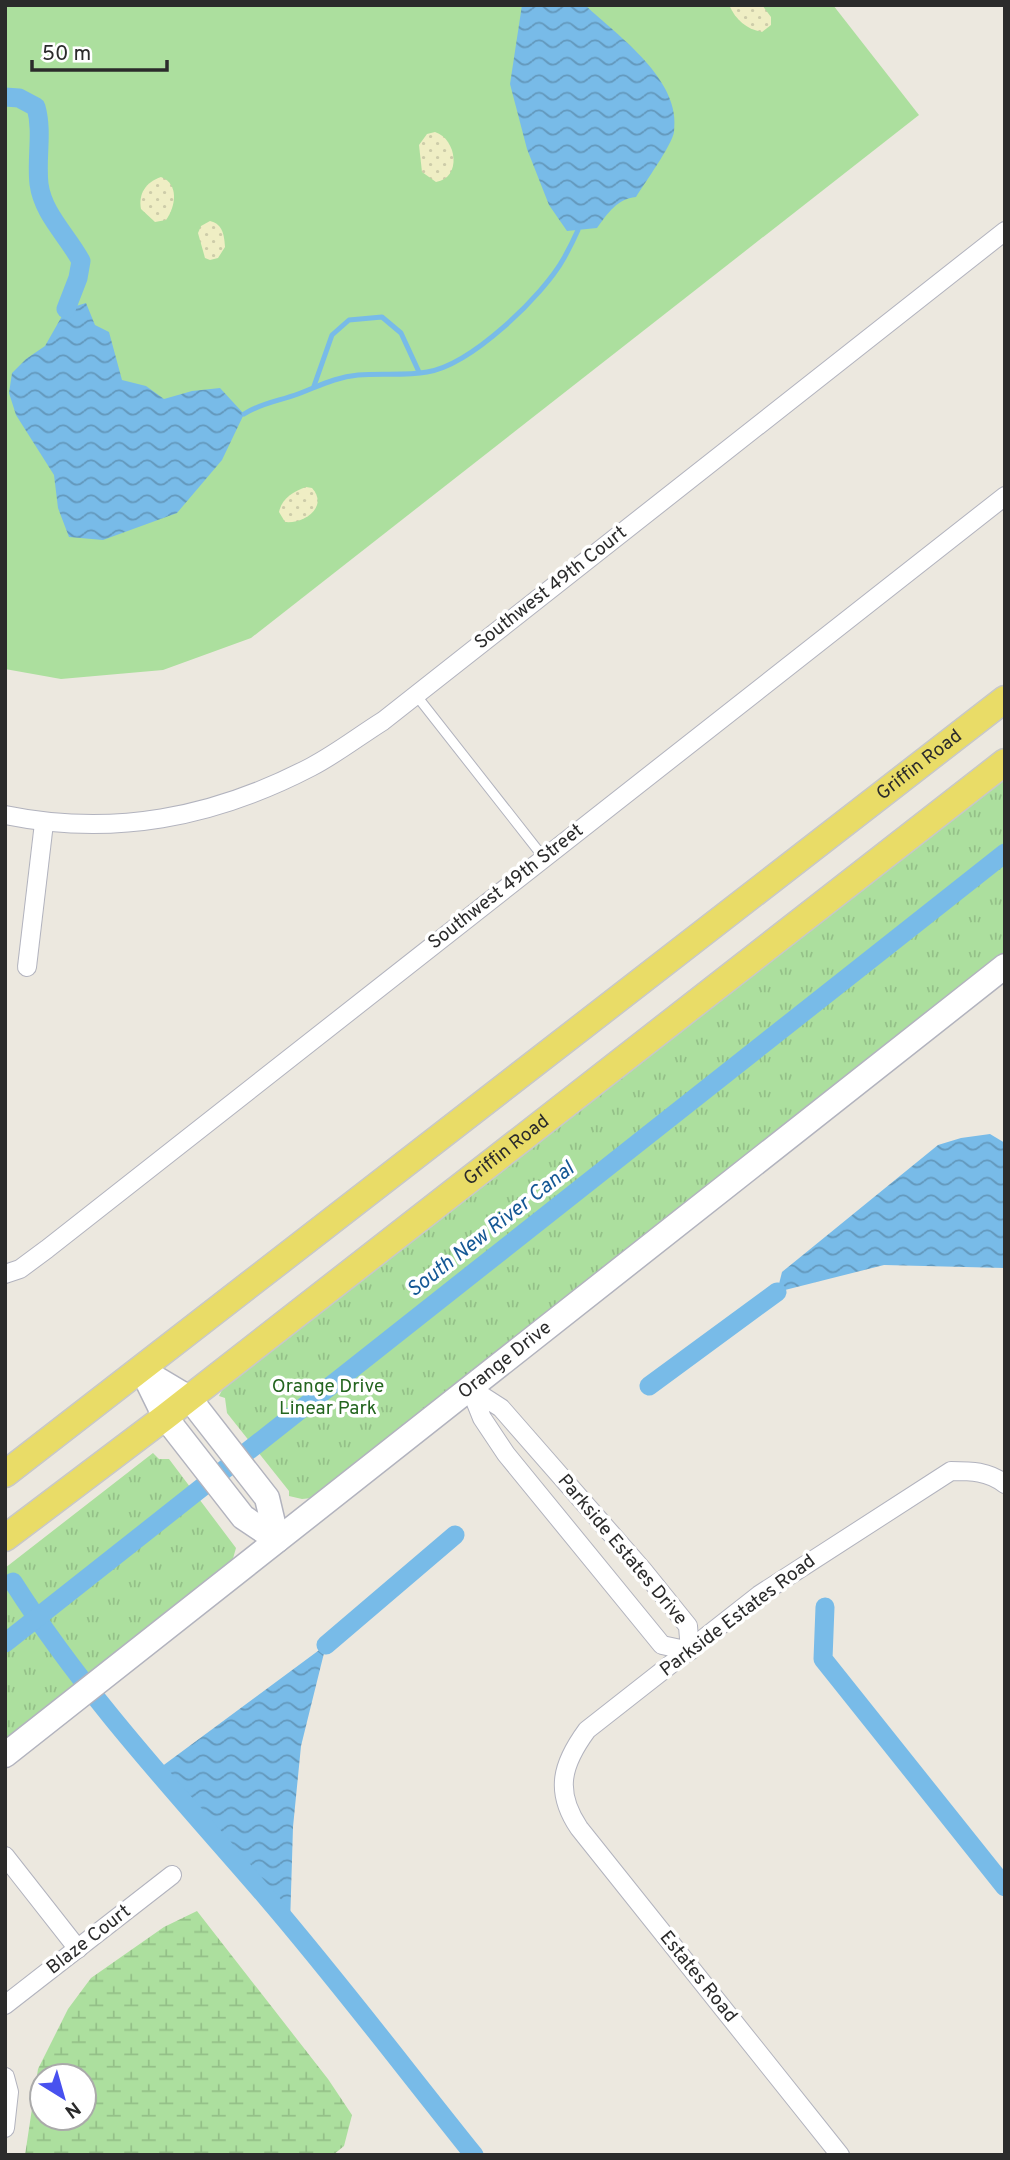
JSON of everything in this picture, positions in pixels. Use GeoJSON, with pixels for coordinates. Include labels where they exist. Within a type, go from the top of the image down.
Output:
{"type":"FeatureCollection","features":[{"type":"Feature","properties":{"kind":"main road","name":"Griffin Road"},"geometry":{"type":"LineString","coordinates":[[5,1474],[1005,699]]}},
{"type":"Feature","properties":{"kind":"main road","name":"Griffin Road"},"geometry":{"type":"LineString","coordinates":[[5,1538],[165,1417],[1005,762]]}},
{"type":"Feature","properties":{"kind":"street","name":"Southwest 49th Court"},"geometry":{"type":"LineString","coordinates":[[5,816],[44,823],[143,823],[194,813],[245,798],[312,766],[383,721],[1005,230]]}},
{"type":"Feature","properties":{"kind":"street","name":"Southwest 49th Street"},"geometry":{"type":"LineString","coordinates":[[5,1274],[20,1269],[47,1250],[1005,496]]}},
{"type":"Feature","properties":{"kind":"street"},"geometry":{"type":"LineString","coordinates":[[27,967],[44,823]]}},
{"type":"Feature","properties":{"kind":"street","name":"Orange Drive"},"geometry":{"type":"LineString","coordinates":[[5,1755],[1005,967]]}},
{"type":"Feature","properties":{"kind":"street"},"geometry":{"type":"LineString","coordinates":[[142,1370],[189,1398],[267,1498],[277,1540]]}},
{"type":"Feature","properties":{"kind":"street"},"geometry":{"type":"LineString","coordinates":[[142,1370],[165,1417],[243,1517],[277,1540]]}},
{"type":"Feature","properties":{"kind":"street","name":"Parkside Estates Drive"},"geometry":{"type":"LineString","coordinates":[[470,1388],[501,1408],[688,1626],[690,1651],[662,1645],[506,1454],[482,1418],[470,1388]]}},
{"type":"Feature","properties":{"kind":"street","name":"Parkside Estates Road"},"geometry":{"type":"LineString","coordinates":[[564,1796],[563,1776],[572,1751],[587,1730],[760,1595],[951,1471],[975,1470],[1000,1480]]}},
{"type":"Feature","properties":{"kind":"street"},"geometry":{"type":"LineString","coordinates":[[586,1552],[610,1534]]}},
{"type":"Feature","properties":{"kind":"street","name":"Estates Road"},"geometry":{"type":"LineString","coordinates":[[564,1796],[570,1815],[579,1828],[840,2155]]}},
{"type":"Feature","properties":{"kind":"street"},"geometry":{"type":"LineString","coordinates":[[5,1856],[78,1949]]}},
{"type":"Feature","properties":{"kind":"street","name":"Blaze Court"},"geometry":{"type":"LineString","coordinates":[[5,2005],[172,1875]]}},
{"type":"Feature","properties":{"kind":"street"},"geometry":{"type":"LineString","coordinates":[[5,2077],[9,2092],[5,2128]]}},
{"type":"Feature","properties":{"kind":"lane"},"geometry":{"type":"LineString","coordinates":[[416,695],[544,858]]}},
{"type":"Feature","properties":{"kind":"green space"},"geometry":{"type":"Polygon","coordinates":[[[5,5],[833,5],[919,115],[251,638],[163,670],[61,679],[5,669],[5,5]]]}},
{"type":"Feature","properties":{"kind":"green space","name":"Orange Drive Linear Park"},"geometry":{"type":"Polygon","coordinates":[[[1005,778],[1005,956],[312,1498],[289,1496],[289,1491],[227,1413],[225,1398],[219,1396],[223,1388],[1005,778]]]}},
{"type":"Feature","properties":{"kind":"green space"},"geometry":{"type":"Polygon","coordinates":[[[153,1453],[159,1459],[169,1459],[236,1548],[232,1562],[5,1746],[5,1568],[153,1453]]]}},
{"type":"Feature","properties":{"kind":"green space"},"geometry":{"type":"Polygon","coordinates":[[[197,1911],[328,2079],[352,2115],[344,2146],[333,2155],[25,2155],[28,2132],[98,2132],[98,2062],[42,2062],[68,2009],[91,1978],[164,1927],[197,1911]]]}},
{"type":"Feature","properties":{"kind":"sand"},"geometry":{"type":"Polygon","coordinates":[[[729,5],[762,5],[771,17],[771,25],[762,32],[751,29],[738,19],[729,5]]]}},
{"type":"Feature","properties":{"kind":"sand"},"geometry":{"type":"Polygon","coordinates":[[[435,132],[448,142],[454,158],[450,173],[436,182],[422,172],[419,145],[427,134],[435,132]]]}},
{"type":"Feature","properties":{"kind":"sand"},"geometry":{"type":"Polygon","coordinates":[[[161,177],[171,185],[174,202],[166,220],[155,222],[141,209],[141,198],[147,185],[161,177]]]}},
{"type":"Feature","properties":{"kind":"sand"},"geometry":{"type":"Polygon","coordinates":[[[210,221],[220,227],[225,247],[218,258],[210,260],[205,258],[198,233],[201,226],[210,221]]]}},
{"type":"Feature","properties":{"kind":"sand"},"geometry":{"type":"Polygon","coordinates":[[[306,487],[312,488],[316,495],[316,508],[300,520],[285,522],[279,512],[285,499],[306,487]]]}},
{"type":"Feature","properties":{"kind":"water"},"geometry":{"type":"Polygon","coordinates":[[[522,5],[585,5],[645,61],[668,95],[674,113],[674,132],[668,146],[636,197],[618,204],[597,228],[567,231],[549,205],[527,149],[510,84],[522,5]]]}},
{"type":"Feature","properties":{"kind":"water"},"geometry":{"type":"Polygon","coordinates":[[[86,303],[95,325],[109,332],[122,380],[146,386],[164,399],[192,391],[220,388],[244,414],[222,460],[177,513],[103,540],[69,537],[58,508],[54,475],[16,415],[9,393],[12,373],[45,346],[66,309],[86,303]]]}},
{"type":"Feature","properties":{"kind":"water"},"geometry":{"type":"Polygon","coordinates":[[[990,1134],[1005,1143],[1005,1268],[884,1265],[777,1292],[782,1272],[938,1145],[990,1134]]]}},
{"type":"Feature","properties":{"kind":"water"},"geometry":{"type":"Polygon","coordinates":[[[326,1645],[301,1746],[293,1827],[290,1925],[157,1770],[326,1645]]]}},
{"type":"Feature","properties":{"kind":"waterway"},"geometry":{"type":"LineString","coordinates":[[5,97],[19,98],[36,107],[41,195],[50,215],[81,261],[78,278],[66,309]]}},
{"type":"Feature","properties":{"kind":"waterway"},"geometry":{"type":"LineString","coordinates":[[244,414],[342,378],[427,372],[445,367],[464,357],[504,327],[540,291],[564,258],[578,230]]}},
{"type":"Feature","properties":{"kind":"waterway"},"geometry":{"type":"LineString","coordinates":[[314,386],[332,335],[349,320],[382,317],[401,333],[419,372]]}},
{"type":"Feature","properties":{"kind":"waterway","name":"South New River Canal"},"geometry":{"type":"LineString","coordinates":[[5,1643],[1005,853]]}},
{"type":"Feature","properties":{"kind":"waterway"},"geometry":{"type":"LineString","coordinates":[[649,1386],[777,1292]]}},
{"type":"Feature","properties":{"kind":"waterway"},"geometry":{"type":"LineString","coordinates":[[326,1645],[455,1535]]}},
{"type":"Feature","properties":{"kind":"waterway"},"geometry":{"type":"LineString","coordinates":[[13,1582],[71,1666],[103,1706],[294,1930],[474,2155]]}},
{"type":"Feature","properties":{"kind":"waterway"},"geometry":{"type":"LineString","coordinates":[[825,1607],[823,1659],[1005,1887]]}}]}
